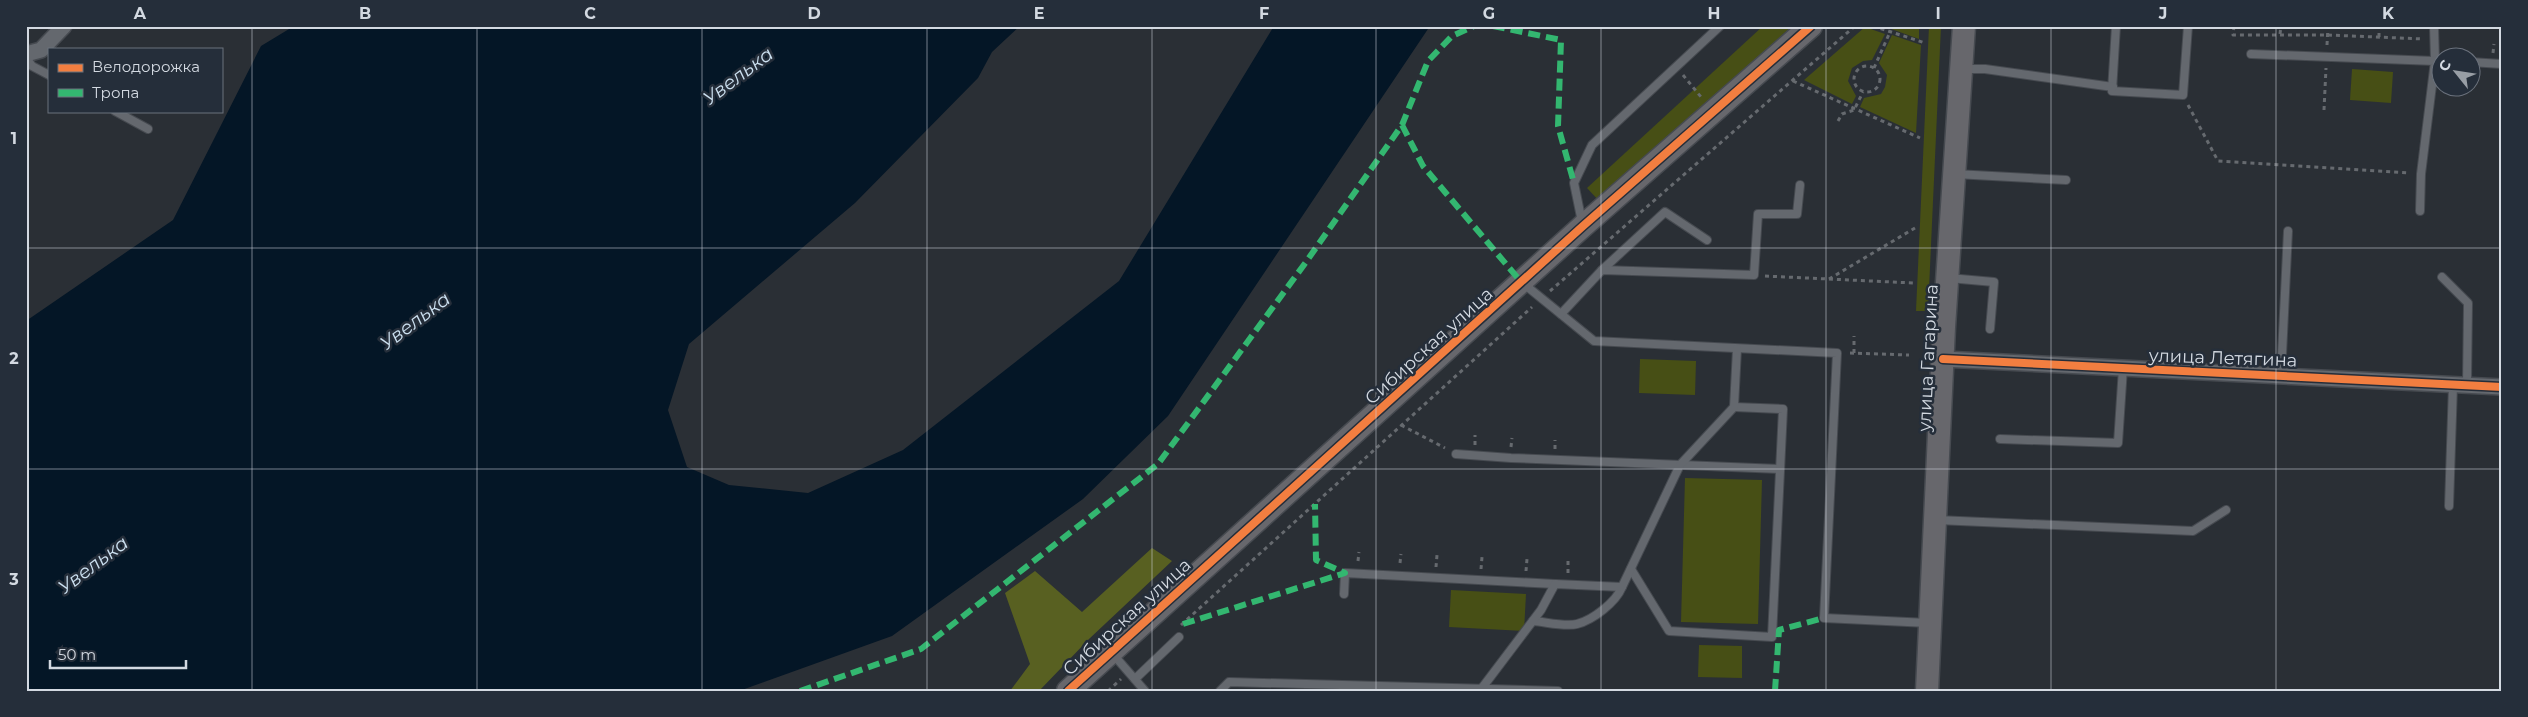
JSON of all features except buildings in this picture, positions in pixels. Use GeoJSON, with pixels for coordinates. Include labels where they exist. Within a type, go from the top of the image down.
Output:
{"type":"FeatureCollection","features":[{"type":"Feature","properties":{"kind":"street"},"geometry":{"type":"LineString","coordinates":[[26,56],[41,50],[64,26]]}},
{"type":"Feature","properties":{"kind":"street","name":"Сибирская улица"},"geometry":{"type":"LineString","coordinates":[[1068,691],[1583,226],[1811,26]]}},
{"type":"Feature","properties":{"kind":"street","name":"улица Гагарина"},"geometry":{"type":"LineString","coordinates":[[1927,691],[1947,278],[1964,26]]}},
{"type":"Feature","properties":{"kind":"street","name":"улица Летягина"},"geometry":{"type":"LineString","coordinates":[[1943,360],[2502,387]]}},
{"type":"Feature","properties":{"kind":"lane"},"geometry":{"type":"LineString","coordinates":[[1583,226],[1574,183],[1592,145],[1720,26]]}},
{"type":"Feature","properties":{"kind":"lane"},"geometry":{"type":"LineString","coordinates":[[2116,26],[2112,91],[2184,95],[2188,26]]}},
{"type":"Feature","properties":{"kind":"lane"},"geometry":{"type":"LineString","coordinates":[[2434,26],[2436,48]]}},
{"type":"Feature","properties":{"kind":"lane"},"geometry":{"type":"LineString","coordinates":[[2251,54],[2430,61]]}},
{"type":"Feature","properties":{"kind":"lane"},"geometry":{"type":"LineString","coordinates":[[26,56],[32,66],[48,74]]}},
{"type":"Feature","properties":{"kind":"lane"},"geometry":{"type":"LineString","coordinates":[[2480,63],[2502,64]]}},
{"type":"Feature","properties":{"kind":"lane"},"geometry":{"type":"LineString","coordinates":[[1961,69],[1985,70],[2113,87]]}},
{"type":"Feature","properties":{"kind":"lane"},"geometry":{"type":"LineString","coordinates":[[2420,211],[2421,174],[2432,98]]}},
{"type":"Feature","properties":{"kind":"lane"},"geometry":{"type":"LineString","coordinates":[[117,112],[148,129]]}},
{"type":"Feature","properties":{"kind":"lane"},"geometry":{"type":"LineString","coordinates":[[1953,174],[2066,180]]}},
{"type":"Feature","properties":{"kind":"lane"},"geometry":{"type":"LineString","coordinates":[[1602,270],[1754,275],[1758,214],[1797,214],[1800,185]]}},
{"type":"Feature","properties":{"kind":"lane"},"geometry":{"type":"LineString","coordinates":[[1561,314],[1602,270],[1665,212],[1707,240]]}},
{"type":"Feature","properties":{"kind":"lane"},"geometry":{"type":"LineString","coordinates":[[2281,375],[2288,231]]}},
{"type":"Feature","properties":{"kind":"lane"},"geometry":{"type":"LineString","coordinates":[[2442,277],[2468,303],[2449,506]]}},
{"type":"Feature","properties":{"kind":"lane"},"geometry":{"type":"LineString","coordinates":[[1947,278],[1994,282],[1990,330]]}},
{"type":"Feature","properties":{"kind":"lane"},"geometry":{"type":"LineString","coordinates":[[1522,283],[1594,341],[1837,353],[1824,618],[1930,623]]}},
{"type":"Feature","properties":{"kind":"lane"},"geometry":{"type":"LineString","coordinates":[[1534,621],[1577,624],[1603,610],[1618,598],[1680,465],[1734,407],[1737,349]]}},
{"type":"Feature","properties":{"kind":"lane"},"geometry":{"type":"LineString","coordinates":[[2000,439],[2118,443],[2123,368]]}},
{"type":"Feature","properties":{"kind":"lane"},"geometry":{"type":"LineString","coordinates":[[1631,569],[1669,631],[1772,636],[1783,409],[1734,407]]}},
{"type":"Feature","properties":{"kind":"lane"},"geometry":{"type":"LineString","coordinates":[[1456,454],[1780,469]]}},
{"type":"Feature","properties":{"kind":"lane"},"geometry":{"type":"LineString","coordinates":[[1934,520],[2193,531],[2226,510]]}},
{"type":"Feature","properties":{"kind":"lane"},"geometry":{"type":"LineString","coordinates":[[1344,594],[1345,573],[1622,587]]}},
{"type":"Feature","properties":{"kind":"lane"},"geometry":{"type":"LineString","coordinates":[[1482,688],[1534,621],[1555,584]]}},
{"type":"Feature","properties":{"kind":"lane"},"geometry":{"type":"LineString","coordinates":[[1135,679],[1178,633]]}},
{"type":"Feature","properties":{"kind":"lane"},"geometry":{"type":"LineString","coordinates":[[1111,652],[1145,691]]}},
{"type":"Feature","properties":{"kind":"lane"},"geometry":{"type":"LineString","coordinates":[[1220,691],[1229,682],[1558,691]]}},
{"type":"Feature","properties":{"kind":"path"},"geometry":{"type":"LineString","coordinates":[[1178,633],[1542,298],[1856,26]]}},
{"type":"Feature","properties":{"kind":"path"},"geometry":{"type":"LineString","coordinates":[[1873,26],[1925,43]]}},
{"type":"Feature","properties":{"kind":"path"},"geometry":{"type":"LineString","coordinates":[[2234,26],[2233,34],[2434,40]]}},
{"type":"Feature","properties":{"kind":"path"},"geometry":{"type":"LineString","coordinates":[[2280,26],[2280,34]]}},
{"type":"Feature","properties":{"kind":"path"},"geometry":{"type":"LineString","coordinates":[[2379,26],[2379,37]]}},
{"type":"Feature","properties":{"kind":"path"},"geometry":{"type":"LineString","coordinates":[[1874,68],[1890,32]]}},
{"type":"Feature","properties":{"kind":"path"},"geometry":{"type":"LineString","coordinates":[[1863,66],[1874,68],[1880,77],[1879,85],[1871,92],[1863,92],[1856,86],[1854,75],[1863,66]]}},
{"type":"Feature","properties":{"kind":"path"},"geometry":{"type":"LineString","coordinates":[[1793,82],[1920,138]]}},
{"type":"Feature","properties":{"kind":"path"},"geometry":{"type":"LineString","coordinates":[[1838,121],[1842,114],[1854,110],[1863,92]]}},
{"type":"Feature","properties":{"kind":"path"},"geometry":{"type":"LineString","coordinates":[[2184,95],[2218,161],[2421,174]]}},
{"type":"Feature","properties":{"kind":"path"},"geometry":{"type":"LineString","coordinates":[[1829,279],[1915,228]]}},
{"type":"Feature","properties":{"kind":"path"},"geometry":{"type":"LineString","coordinates":[[1754,275],[1912,283]]}},
{"type":"Feature","properties":{"kind":"path"},"geometry":{"type":"LineString","coordinates":[[1854,336],[1854,353]]}},
{"type":"Feature","properties":{"kind":"path"},"geometry":{"type":"LineString","coordinates":[[1837,353],[1909,355]]}},
{"type":"Feature","properties":{"kind":"path"},"geometry":{"type":"LineString","coordinates":[[1402,425],[1456,454]]}},
{"type":"Feature","properties":{"kind":"path"},"geometry":{"type":"LineString","coordinates":[[1108,691],[1129,672]]}},
{"type":"Feature","properties":{"kind":"green space"},"geometry":{"type":"Polygon","coordinates":[[[1763,26],[1792,26],[1600,202],[1587,188],[1763,26]]]}},
{"type":"Feature","properties":{"kind":"green space"},"geometry":{"type":"Polygon","coordinates":[[[1883,26],[1919,26],[1919,39],[1883,26]]]}},
{"type":"Feature","properties":{"kind":"green space"},"geometry":{"type":"Polygon","coordinates":[[[1929,26],[1941,26],[1928,311],[1916,311],[1929,26]]]}},
{"type":"Feature","properties":{"kind":"green space"},"geometry":{"type":"Polygon","coordinates":[[[1865,27],[1885,34],[1872,60],[1863,61],[1852,68],[1848,81],[1856,96],[1852,104],[1804,80],[1865,27]]]}},
{"type":"Feature","properties":{"kind":"green space"},"geometry":{"type":"Polygon","coordinates":[[[1892,35],[1921,45],[1916,133],[1860,107],[1864,98],[1881,94],[1885,87],[1887,75],[1879,63],[1892,35]]]}},
{"type":"Feature","properties":{"kind":"green space"},"geometry":{"type":"Polygon","coordinates":[[[2352,69],[2393,72],[2391,103],[2350,100],[2352,69]]]}},
{"type":"Feature","properties":{"kind":"green space"},"geometry":{"type":"Polygon","coordinates":[[[1640,359],[1696,361],[1695,395],[1639,393],[1640,359]]]}},
{"type":"Feature","properties":{"kind":"green space"},"geometry":{"type":"Polygon","coordinates":[[[1685,478],[1762,480],[1758,624],[1681,622],[1685,478]]]}},
{"type":"Feature","properties":{"kind":"green space"},"geometry":{"type":"Polygon","coordinates":[[[1152,548],[1172,561],[1089,639],[1039,691],[1010,691],[1030,664],[1005,593],[1035,571],[1082,612],[1152,548]]]}},
{"type":"Feature","properties":{"kind":"green space"},"geometry":{"type":"Polygon","coordinates":[[[1451,590],[1526,594],[1524,631],[1449,627],[1451,590]]]}},
{"type":"Feature","properties":{"kind":"green space"},"geometry":{"type":"Polygon","coordinates":[[[1699,645],[1742,646],[1742,678],[1698,677],[1699,645]]]}},
{"type":"Feature","properties":{"kind":"water","name":"Увелька"},"geometry":{"type":"Polygon","coordinates":[[[294,26],[1020,26],[992,52],[978,78],[855,203],[689,344],[668,410],[687,467],[729,485],[808,493],[903,450],[1119,281],[1274,26],[1430,26],[1168,416],[1083,499],[892,636],[739,691],[26,691],[26,321],[173,220],[261,46],[294,26]]]}},
{"type":"Feature","properties":{"kind":"marked path"},"geometry":{"type":"LineString","coordinates":[[800,691],[921,649],[1158,464],[1306,262],[1402,125],[1428,61],[1452,36],[1474,26]]}},
{"type":"Feature","properties":{"kind":"marked path"},"geometry":{"type":"LineString","coordinates":[[1493,26],[1561,40],[1558,126],[1574,183]]}},
{"type":"Feature","properties":{"kind":"marked path"},"geometry":{"type":"LineString","coordinates":[[1402,125],[1423,166],[1522,283]]}},
{"type":"Feature","properties":{"kind":"marked path"},"geometry":{"type":"LineString","coordinates":[[1183,624],[1345,573],[1316,560],[1315,504]]}},
{"type":"Feature","properties":{"kind":"marked path"},"geometry":{"type":"LineString","coordinates":[[1775,691],[1779,630],[1824,618]]}},
{"type":"Feature","properties":{"kind":"cycle path"},"geometry":{"type":"LineString","coordinates":[[1068,691],[1583,226],[1811,26]]}},
{"type":"Feature","properties":{"kind":"cycle path"},"geometry":{"type":"LineString","coordinates":[[1943,359],[2502,387]]}}]}
